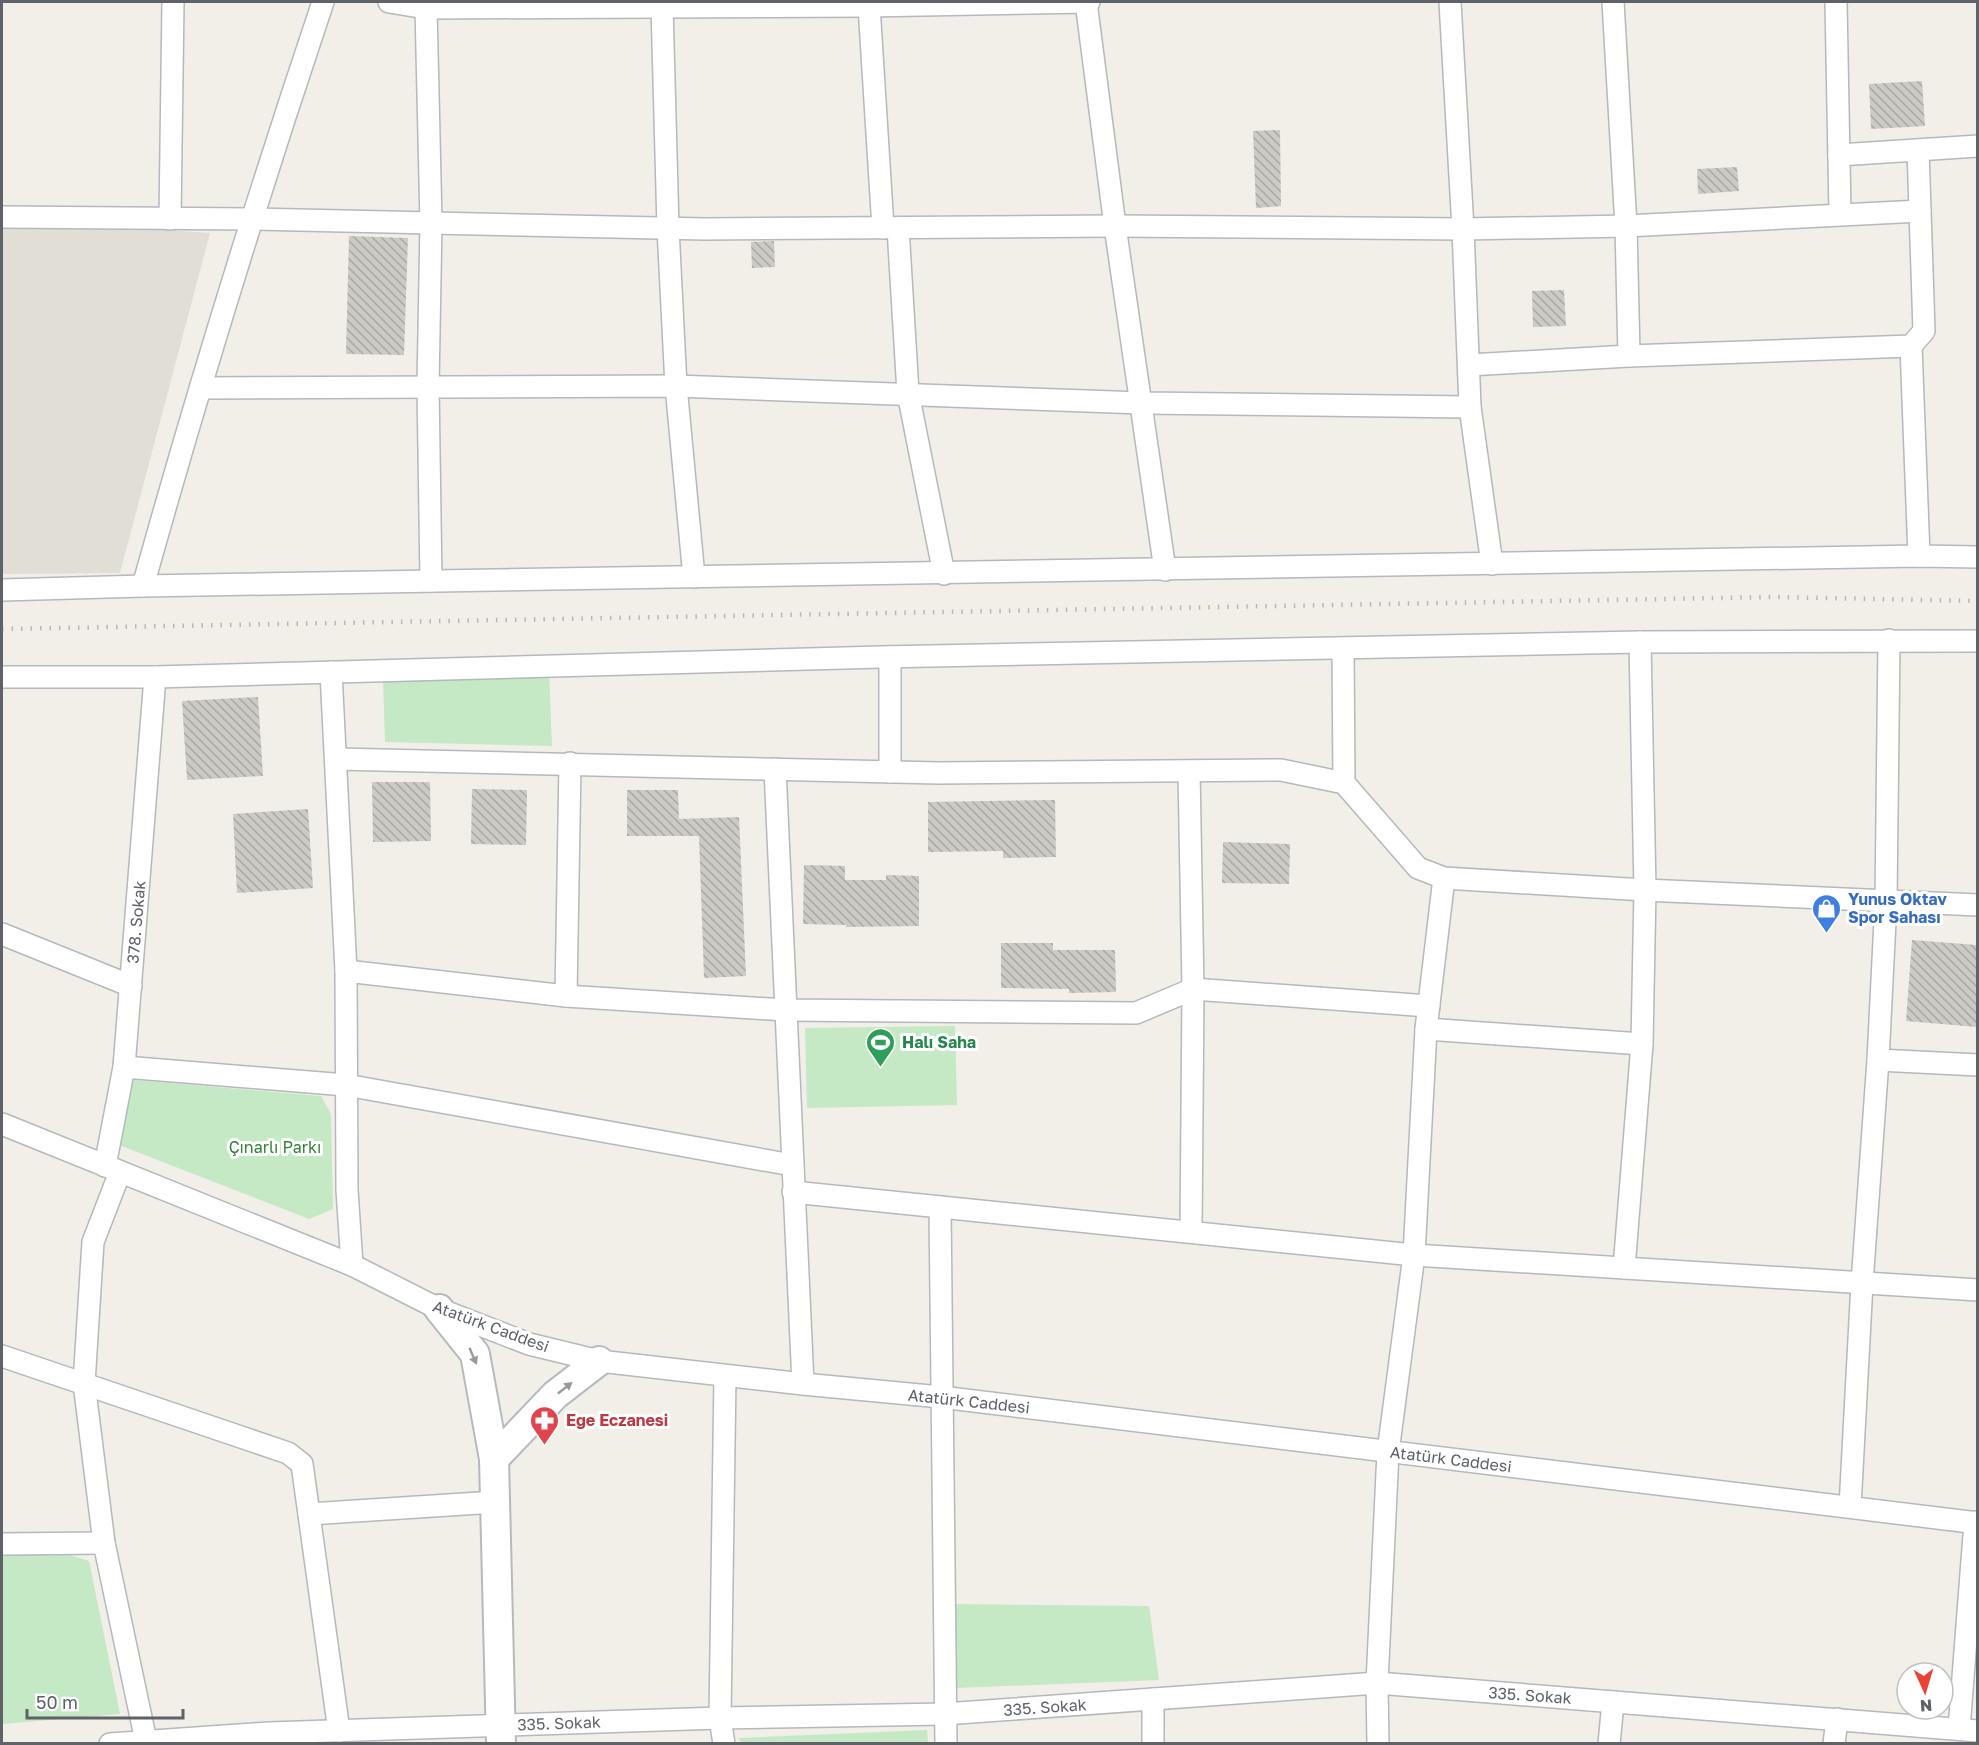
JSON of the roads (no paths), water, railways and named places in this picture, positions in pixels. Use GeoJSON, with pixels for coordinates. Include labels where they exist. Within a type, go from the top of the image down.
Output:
{"type":"FeatureCollection","features":[{"type":"Feature","properties":{"kind":"street"},"geometry":{"type":"LineString","coordinates":[[170,219],[173,2]]}},
{"type":"Feature","properties":{"kind":"street"},"geometry":{"type":"LineString","coordinates":[[143,586],[252,219],[323,2]]}},
{"type":"Feature","properties":{"kind":"street"},"geometry":{"type":"LineString","coordinates":[[388,2],[426,8],[588,4],[869,6],[1088,2],[1115,226],[1165,570]]}},
{"type":"Feature","properties":{"kind":"street"},"geometry":{"type":"LineString","coordinates":[[1450,2],[1470,406],[1492,564]]}},
{"type":"Feature","properties":{"kind":"street"},"geometry":{"type":"LineString","coordinates":[[1613,2],[1626,226],[1629,356]]}},
{"type":"Feature","properties":{"kind":"street"},"geometry":{"type":"LineString","coordinates":[[1836,2],[1840,214]]}},
{"type":"Feature","properties":{"kind":"street"},"geometry":{"type":"LineString","coordinates":[[662,6],[668,228],[676,386],[694,577]]}},
{"type":"Feature","properties":{"kind":"street"},"geometry":{"type":"LineString","coordinates":[[869,6],[908,393],[944,574]]}},
{"type":"Feature","properties":{"kind":"street"},"geometry":{"type":"LineString","coordinates":[[426,8],[431,223],[428,386],[431,581]]}},
{"type":"Feature","properties":{"kind":"street"},"geometry":{"type":"LineString","coordinates":[[1839,155],[1977,146]]}},
{"type":"Feature","properties":{"kind":"street"},"geometry":{"type":"LineString","coordinates":[[1918,150],[1924,331],[1911,346],[1919,556]]}},
{"type":"Feature","properties":{"kind":"street"},"geometry":{"type":"LineString","coordinates":[[2,217],[252,219],[668,228],[1115,226],[1463,229],[1626,226],[1840,214],[1920,212]]}},
{"type":"Feature","properties":{"kind":"street"},"geometry":{"type":"LineString","coordinates":[[1469,365],[1629,356],[1911,346]]}},
{"type":"Feature","properties":{"kind":"street"},"geometry":{"type":"LineString","coordinates":[[201,388],[676,386],[908,393],[1142,404],[1470,406]]}},
{"type":"Feature","properties":{"kind":"street"},"geometry":{"type":"LineString","coordinates":[[2,590],[1919,556],[1977,557]]}},
{"type":"Feature","properties":{"kind":"street"},"geometry":{"type":"LineString","coordinates":[[1850,1507],[1886,901],[1889,640]]}},
{"type":"Feature","properties":{"kind":"street"},"geometry":{"type":"LineString","coordinates":[[2,677],[155,677],[890,657],[1640,642],[1977,641]]}},
{"type":"Feature","properties":{"kind":"street"},"geometry":{"type":"LineString","coordinates":[[1624,1268],[1642,1044],[1646,890],[1640,642]]}},
{"type":"Feature","properties":{"kind":"street"},"geometry":{"type":"LineString","coordinates":[[1343,648],[1344,783]]}},
{"type":"Feature","properties":{"kind":"street"},"geometry":{"type":"LineString","coordinates":[[890,657],[890,772]]}},
{"type":"Feature","properties":{"kind":"street"},"geometry":{"type":"LineString","coordinates":[[331,672],[346,971],[347,1190],[352,1265]]}},
{"type":"Feature","properties":{"kind":"street","name":"378. Sokak"},"geometry":{"type":"LineString","coordinates":[[146,1741],[104,1543],[84,1383],[93,1242],[113,1169],[124,1067],[155,677]]}},
{"type":"Feature","properties":{"kind":"street"},"geometry":{"type":"LineString","coordinates":[[337,759],[939,773],[1281,770],[1344,783],[1418,868],[1444,878],[1646,890],[1977,904]]}},
{"type":"Feature","properties":{"kind":"street"},"geometry":{"type":"LineString","coordinates":[[567,996],[570,763]]}},
{"type":"Feature","properties":{"kind":"street"},"geometry":{"type":"LineString","coordinates":[[775,769],[803,1384]]}},
{"type":"Feature","properties":{"kind":"street"},"geometry":{"type":"LineString","coordinates":[[1189,771],[1193,989],[1191,1232]]}},
{"type":"Feature","properties":{"kind":"street"},"geometry":{"type":"LineString","coordinates":[[1378,1743],[1377,1683],[1388,1452],[1414,1255],[1426,1029],[1444,878]]}},
{"type":"Feature","properties":{"kind":"street"},"geometry":{"type":"LineString","coordinates":[[2,934],[131,986]]}},
{"type":"Feature","properties":{"kind":"street"},"geometry":{"type":"LineString","coordinates":[[346,971],[567,996],[785,1010],[1136,1013],[1193,989],[1429,1006]]}},
{"type":"Feature","properties":{"kind":"street"},"geometry":{"type":"LineString","coordinates":[[1426,1029],[1642,1044]]}},
{"type":"Feature","properties":{"kind":"street"},"geometry":{"type":"LineString","coordinates":[[1878,1060],[1977,1065]]}},
{"type":"Feature","properties":{"kind":"street"},"geometry":{"type":"LineString","coordinates":[[124,1067],[346,1085],[792,1165]]}},
{"type":"Feature","properties":{"kind":"street","name":"Atatürk Caddesi"},"geometry":{"type":"LineString","coordinates":[[2,1124],[352,1265],[439,1309],[529,1344],[599,1361],[941,1397],[1976,1522]]}},
{"type":"Feature","properties":{"kind":"street"},"geometry":{"type":"LineString","coordinates":[[793,1192],[1414,1255],[1977,1290]]}},
{"type":"Feature","properties":{"kind":"street"},"geometry":{"type":"LineString","coordinates":[[940,1207],[946,1743]]}},
{"type":"Feature","properties":{"kind":"street"},"geometry":{"type":"LineString","coordinates":[[439,1309],[475,1354],[494,1459],[501,1734]]}},
{"type":"Feature","properties":{"kind":"street"},"geometry":{"type":"LineString","coordinates":[[2,1356],[288,1453],[302,1464],[339,1731]]}},
{"type":"Feature","properties":{"kind":"street"},"geometry":{"type":"LineString","coordinates":[[494,1459],[555,1395],[599,1361]]}},
{"type":"Feature","properties":{"kind":"street"},"geometry":{"type":"LineString","coordinates":[[724,1743],[720,1718],[725,1376]]}},
{"type":"Feature","properties":{"kind":"street"},"geometry":{"type":"LineString","coordinates":[[309,1514],[495,1502]]}},
{"type":"Feature","properties":{"kind":"street"},"geometry":{"type":"LineString","coordinates":[[1968,1730],[1976,1522]]}},
{"type":"Feature","properties":{"kind":"street"},"geometry":{"type":"LineString","coordinates":[[2,1544],[104,1543]]}},
{"type":"Feature","properties":{"kind":"street","name":"335. Sokak"},"geometry":{"type":"LineString","coordinates":[[110,1743],[270,1738],[339,1731],[501,1734],[720,1718],[944,1713],[1377,1683],[1968,1730]]}},
{"type":"Feature","properties":{"kind":"street"},"geometry":{"type":"LineString","coordinates":[[1153,1699],[1153,1743]]}},
{"type":"Feature","properties":{"kind":"street"},"geometry":{"type":"LineString","coordinates":[[1609,1743],[1613,1702]]}},
{"type":"Feature","properties":{"kind":"street"},"geometry":{"type":"LineString","coordinates":[[1834,1743],[1837,1719]]}},
{"type":"Feature","properties":{"kind":"railway"},"geometry":{"type":"LineString","coordinates":[[2,629],[1774,597],[1978,601]]}},
{"type":"Feature","properties":{"kind":"place","name":"Yunus Oktav Spor Sahası"},"geometry":{"type":"Point","coordinates":[1827,934]}},
{"type":"Feature","properties":{"kind":"place","name":"Halı Saha"},"geometry":{"type":"Point","coordinates":[881,1068]}},
{"type":"Feature","properties":{"kind":"place","name":"Ege Eczanesi"},"geometry":{"type":"Point","coordinates":[545,1446]}},
{"type":"Feature","properties":{"kind":"park label","name":"Çınarlı Parkı"},"geometry":{"type":"Point","coordinates":[275,1147]}}]}
